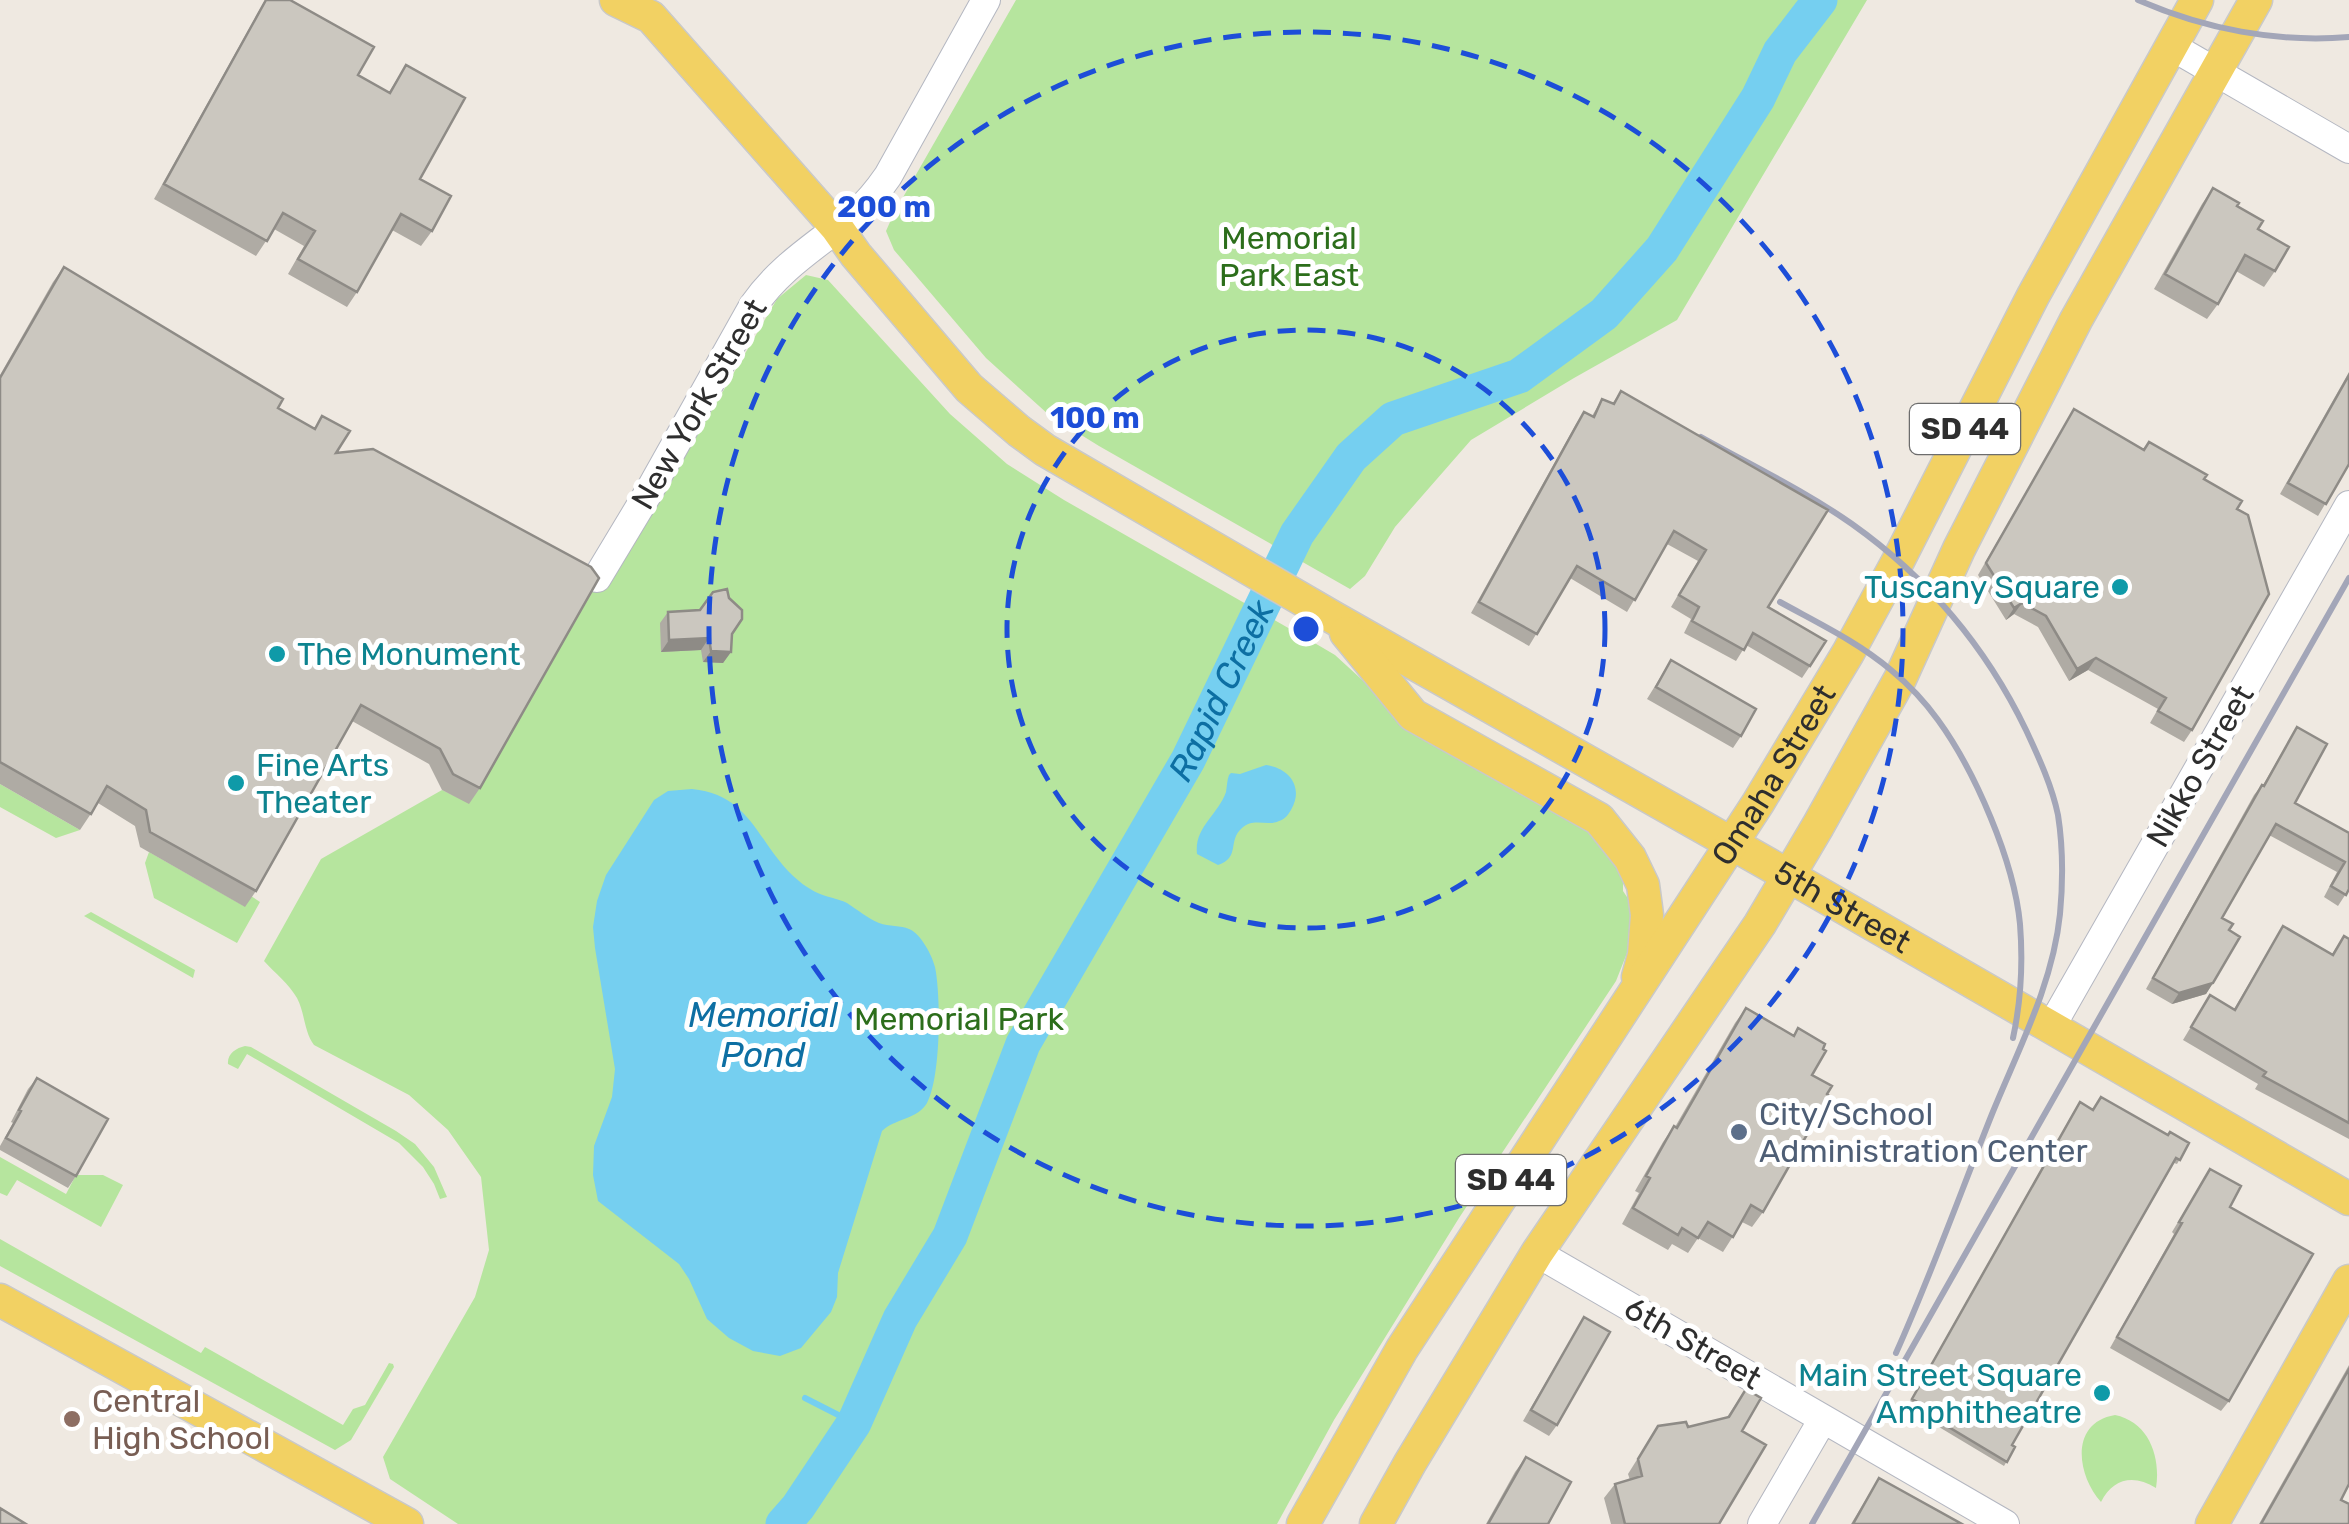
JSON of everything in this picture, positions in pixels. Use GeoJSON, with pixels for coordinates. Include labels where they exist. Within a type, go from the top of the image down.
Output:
{"type":"FeatureCollection","features":[{"type":"Feature","properties":{"kind":"main road"},"geometry":{"type":"LineString","coordinates":[[616,0],[650,9]]}},
{"type":"Feature","properties":{"kind":"main road","name":"Omaha Street"},"geometry":{"type":"LineString","coordinates":[[1303,1524],[1402,1349],[1762,796],[1853,643],[2033,296],[2197,0]]}},
{"type":"Feature","properties":{"kind":"main road","name":"Omaha Street"},"geometry":{"type":"LineString","coordinates":[[1376,1524],[1536,1253],[1789,876],[1895,688],[1959,548],[2059,352],[2256,0]]}},
{"type":"Feature","properties":{"kind":"main road","name":"5th Street"},"geometry":{"type":"LineString","coordinates":[[650,9],[944,362],[993,410],[1045,450],[2349,1199]]}},
{"type":"Feature","properties":{"kind":"main road"},"geometry":{"type":"LineString","coordinates":[[1334,618],[1413,715],[1599,819],[1630,858],[1643,886],[1647,915],[1644,955],[1632,996]]}},
{"type":"Feature","properties":{"kind":"main road"},"geometry":{"type":"LineString","coordinates":[[2212,1524],[2349,1281]]}},
{"type":"Feature","properties":{"kind":"main road"},"geometry":{"type":"LineString","coordinates":[[0,1300],[406,1524]]}},
{"type":"Feature","properties":{"kind":"street","name":"New York Street"},"geometry":{"type":"LineString","coordinates":[[597,578],[767,286],[790,263],[860,210],[888,176],[986,0]]}},
{"type":"Feature","properties":{"kind":"street"},"geometry":{"type":"LineString","coordinates":[[2171,46],[2349,148]]}},
{"type":"Feature","properties":{"kind":"street","name":"Nikko Street"},"geometry":{"type":"LineString","coordinates":[[2051,1027],[2349,504]]}},
{"type":"Feature","properties":{"kind":"street","name":"6th Street"},"geometry":{"type":"LineString","coordinates":[[1536,1253],[2005,1524]]}},
{"type":"Feature","properties":{"kind":"street"},"geometry":{"type":"LineString","coordinates":[[1762,1524],[1824,1419]]}},
{"type":"Feature","properties":{"kind":"green space","name":"Memorial Park East"},"geometry":{"type":"Polygon","coordinates":[[[1016,0],[1867,0],[1677,320],[1471,440],[1395,527],[1365,576],[1350,589],[1049,415],[986,358],[894,250],[886,231],[894,213],[1016,0]]]}},
{"type":"Feature","properties":{"kind":"green space","name":"Memorial Park"},"geometry":{"type":"Polygon","coordinates":[[[806,275],[828,280],[950,414],[1007,464],[1335,655],[1406,720],[1597,837],[1623,874],[1623,891],[1635,909],[1629,948],[1616,981],[1459,1218],[1334,1420],[1277,1524],[458,1524],[390,1479],[383,1457],[475,1297],[489,1250],[481,1177],[448,1130],[409,1095],[314,1045],[297,998],[264,961],[321,859],[442,790],[469,803],[591,588],[607,589],[777,299],[806,275]]]}},
{"type":"Feature","properties":{"kind":"green space"},"geometry":{"type":"Polygon","coordinates":[[[0,784],[80,830],[56,838],[0,807],[0,784]]]}},
{"type":"Feature","properties":{"kind":"green space"},"geometry":{"type":"Polygon","coordinates":[[[149,852],[244,906],[251,896],[260,902],[237,943],[154,898],[145,863],[149,852]]]}},
{"type":"Feature","properties":{"kind":"green space"},"geometry":{"type":"Polygon","coordinates":[[[91,912],[195,970],[193,978],[84,916],[91,912]]]}},
{"type":"Feature","properties":{"kind":"green space"},"geometry":{"type":"Polygon","coordinates":[[[245,1046],[415,1144],[434,1167],[447,1197],[440,1199],[423,1167],[399,1143],[247,1054],[238,1069],[228,1064],[233,1052],[245,1046]]]}},
{"type":"Feature","properties":{"kind":"green space"},"geometry":{"type":"Polygon","coordinates":[[[0,1157],[66,1194],[76,1175],[103,1175],[123,1185],[101,1227],[17,1180],[7,1196],[0,1193],[0,1157]]]}},
{"type":"Feature","properties":{"kind":"green space"},"geometry":{"type":"Polygon","coordinates":[[[0,1239],[201,1353],[205,1347],[343,1425],[353,1409],[365,1405],[389,1363],[394,1367],[351,1440],[335,1450],[0,1266],[0,1239]]]}},
{"type":"Feature","properties":{"kind":"green space"},"geometry":{"type":"Polygon","coordinates":[[[2115,1415],[2136,1425],[2150,1442],[2156,1464],[2156,1488],[2140,1481],[2125,1481],[2112,1488],[2101,1502],[2087,1478],[2082,1451],[2090,1428],[2115,1415]]]}},
{"type":"Feature","properties":{"kind":"water"},"geometry":{"type":"Polygon","coordinates":[[[1266,765],[1282,770],[1295,787],[1295,802],[1287,815],[1274,823],[1251,823],[1242,828],[1225,862],[1218,865],[1197,854],[1199,836],[1226,792],[1229,775],[1266,765]]]}},
{"type":"Feature","properties":{"kind":"water","name":"Memorial Pond"},"geometry":{"type":"Polygon","coordinates":[[[692,789],[713,793],[742,812],[785,868],[806,887],[847,903],[879,923],[913,932],[925,945],[935,967],[938,1036],[932,1091],[918,1112],[882,1131],[838,1273],[837,1297],[831,1312],[801,1348],[780,1356],[753,1351],[729,1338],[707,1319],[679,1264],[598,1201],[593,1175],[594,1146],[612,1097],[615,1069],[595,948],[597,901],[606,875],[654,800],[668,791],[692,789]]]}},
{"type":"Feature","properties":{"kind":"building"},"geometry":{"type":"Polygon","coordinates":[[[266,0],[290,0],[374,47],[358,75],[390,93],[406,65],[465,98],[420,179],[451,196],[432,231],[401,214],[357,292],[298,259],[315,231],[283,213],[267,241],[164,184],[266,0]]]}},
{"type":"Feature","properties":{"kind":"building"},"geometry":{"type":"Polygon","coordinates":[[[2213,188],[2263,221],[2258,229],[2289,247],[2275,271],[2245,255],[2218,304],[2165,274],[2213,188]]]}},
{"type":"Feature","properties":{"kind":"building","name":"The Monument"},"geometry":{"type":"Polygon","coordinates":[[[64,267],[283,399],[278,408],[315,429],[322,416],[350,431],[336,453],[373,449],[591,567],[599,578],[480,788],[453,774],[440,749],[361,705],[256,891],[150,832],[146,810],[107,786],[91,814],[0,762],[0,378],[64,267]]]}},
{"type":"Feature","properties":{"kind":"building"},"geometry":{"type":"Polygon","coordinates":[[[2349,375],[2349,464],[2326,504],[2288,483],[2349,375]]]}},
{"type":"Feature","properties":{"kind":"building"},"geometry":{"type":"Polygon","coordinates":[[[1621,391],[1828,510],[1768,607],[1826,641],[1810,666],[1753,633],[1744,650],[1692,621],[1699,607],[1679,595],[1706,550],[1674,531],[1635,600],[1577,566],[1537,634],[1479,602],[1584,412],[1594,417],[1602,399],[1614,404],[1621,391]]]}},
{"type":"Feature","properties":{"kind":"building","name":"Tuscany Square"},"geometry":{"type":"Polygon","coordinates":[[[2074,409],[2144,450],[2149,442],[2207,475],[2204,479],[2242,501],[2237,509],[2248,515],[2269,594],[2192,730],[2158,711],[2166,698],[2096,658],[2077,669],[2046,616],[2022,603],[2014,608],[1986,563],[2074,409]]]}},
{"type":"Feature","properties":{"kind":"building"},"geometry":{"type":"Polygon","coordinates":[[[727,589],[729,598],[742,610],[742,619],[732,634],[731,652],[711,651],[709,638],[669,640],[668,612],[700,610],[713,592],[727,589]]]}},
{"type":"Feature","properties":{"kind":"building"},"geometry":{"type":"Polygon","coordinates":[[[1671,660],[1756,709],[1741,736],[1656,687],[1671,660]]]}},
{"type":"Feature","properties":{"kind":"building"},"geometry":{"type":"Polygon","coordinates":[[[2297,727],[2327,744],[2295,803],[2349,833],[2349,889],[2346,895],[2331,886],[2345,862],[2276,824],[2222,918],[2233,924],[2229,930],[2240,937],[2213,983],[2179,993],[2153,978],[2297,727]]]}},
{"type":"Feature","properties":{"kind":"building"},"geometry":{"type":"Polygon","coordinates":[[[2283,926],[2333,955],[2344,936],[2349,939],[2349,1123],[2263,1076],[2266,1072],[2191,1027],[2210,995],[2235,1010],[2283,926]]]}},
{"type":"Feature","properties":{"kind":"building","name":"City/School Administration Center"},"geometry":{"type":"Polygon","coordinates":[[[1746,1008],[1794,1036],[1798,1028],[1825,1044],[1826,1051],[1812,1075],[1832,1086],[1763,1212],[1751,1205],[1733,1237],[1708,1222],[1698,1238],[1682,1228],[1678,1235],[1633,1208],[1674,1126],[1677,1128],[1746,1008]]]}},
{"type":"Feature","properties":{"kind":"building"},"geometry":{"type":"Polygon","coordinates":[[[37,1078],[108,1119],[76,1176],[6,1138],[37,1078]]]}},
{"type":"Feature","properties":{"kind":"building"},"geometry":{"type":"Polygon","coordinates":[[[2101,1097],[2189,1143],[2180,1160],[2176,1158],[2012,1445],[2015,1447],[2007,1462],[1922,1411],[1925,1406],[1912,1399],[2080,1102],[2093,1110],[2101,1097]]]}},
{"type":"Feature","properties":{"kind":"building"},"geometry":{"type":"Polygon","coordinates":[[[2210,1169],[2241,1186],[2230,1207],[2313,1254],[2229,1401],[2117,1337],[2210,1169]]]}},
{"type":"Feature","properties":{"kind":"building"},"geometry":{"type":"Polygon","coordinates":[[[1584,1317],[1610,1332],[1557,1425],[1531,1410],[1584,1317]]]}},
{"type":"Feature","properties":{"kind":"building"},"geometry":{"type":"Polygon","coordinates":[[[2349,1369],[2349,1484],[2341,1500],[2349,1504],[2349,1524],[2261,1524],[2349,1369]]]}},
{"type":"Feature","properties":{"kind":"building"},"geometry":{"type":"Polygon","coordinates":[[[1746,1389],[1761,1398],[1742,1431],[1766,1445],[1719,1524],[1625,1524],[1615,1484],[1642,1476],[1638,1459],[1658,1426],[1686,1422],[1688,1427],[1729,1417],[1746,1389]]]}},
{"type":"Feature","properties":{"kind":"building"},"geometry":{"type":"Polygon","coordinates":[[[1526,1457],[1571,1482],[1548,1524],[1488,1524],[1526,1457]]]}},
{"type":"Feature","properties":{"kind":"building"},"geometry":{"type":"Polygon","coordinates":[[[1879,1478],[1962,1524],[1853,1524],[1879,1478]]]}},
{"type":"Feature","properties":{"kind":"building"},"geometry":{"type":"Polygon","coordinates":[[[0,1508],[26,1524],[0,1524],[0,1508]]]}},
{"type":"Feature","properties":{"kind":"waterway","name":"Rapid Creek"},"geometry":{"type":"LineString","coordinates":[[783,1524],[854,1423],[900,1319],[950,1236],[1023,1044],[1188,760],[1297,534],[1351,457],[1393,419],[1519,376],[1604,314],[1662,249],[1758,98],[1780,52],[1820,0]]}},
{"type":"Feature","properties":{"kind":"waterway"},"geometry":{"type":"LineString","coordinates":[[805,1398],[854,1423]]}},
{"type":"Feature","properties":{"kind":"railway"},"geometry":{"type":"LineString","coordinates":[[2138,0],[2189,19],[2241,32],[2295,38],[2349,37]]}},
{"type":"Feature","properties":{"kind":"railway"},"geometry":{"type":"LineString","coordinates":[[1701,437],[1852,524],[1930,591],[1993,670],[2026,730],[2058,815],[2062,890],[2050,966],[1896,1353]]}},
{"type":"Feature","properties":{"kind":"railway"},"geometry":{"type":"LineString","coordinates":[[1812,1524],[2349,578]]}},
{"type":"Feature","properties":{"kind":"railway"},"geometry":{"type":"LineString","coordinates":[[1780,602],[1851,642],[1897,675],[1933,713],[1966,765],[1991,817],[2016,899],[2021,967],[2013,1038]]}},
{"type":"Feature","properties":{"kind":"place","name":"Tuscany Square"},"geometry":{"type":"Point","coordinates":[2120,587]}},
{"type":"Feature","properties":{"kind":"place","name":"The Monument"},"geometry":{"type":"Point","coordinates":[277,654]}},
{"type":"Feature","properties":{"kind":"place","name":"Fine Arts Theater"},"geometry":{"type":"Point","coordinates":[236,783]}},
{"type":"Feature","properties":{"kind":"place","name":"City/School Administration Center"},"geometry":{"type":"Point","coordinates":[1739,1132]}},
{"type":"Feature","properties":{"kind":"place","name":"Main Street Square Amphitheatre"},"geometry":{"type":"Point","coordinates":[2102,1393]}},
{"type":"Feature","properties":{"kind":"place","name":"Central High School"},"geometry":{"type":"Point","coordinates":[72,1419]}}]}
